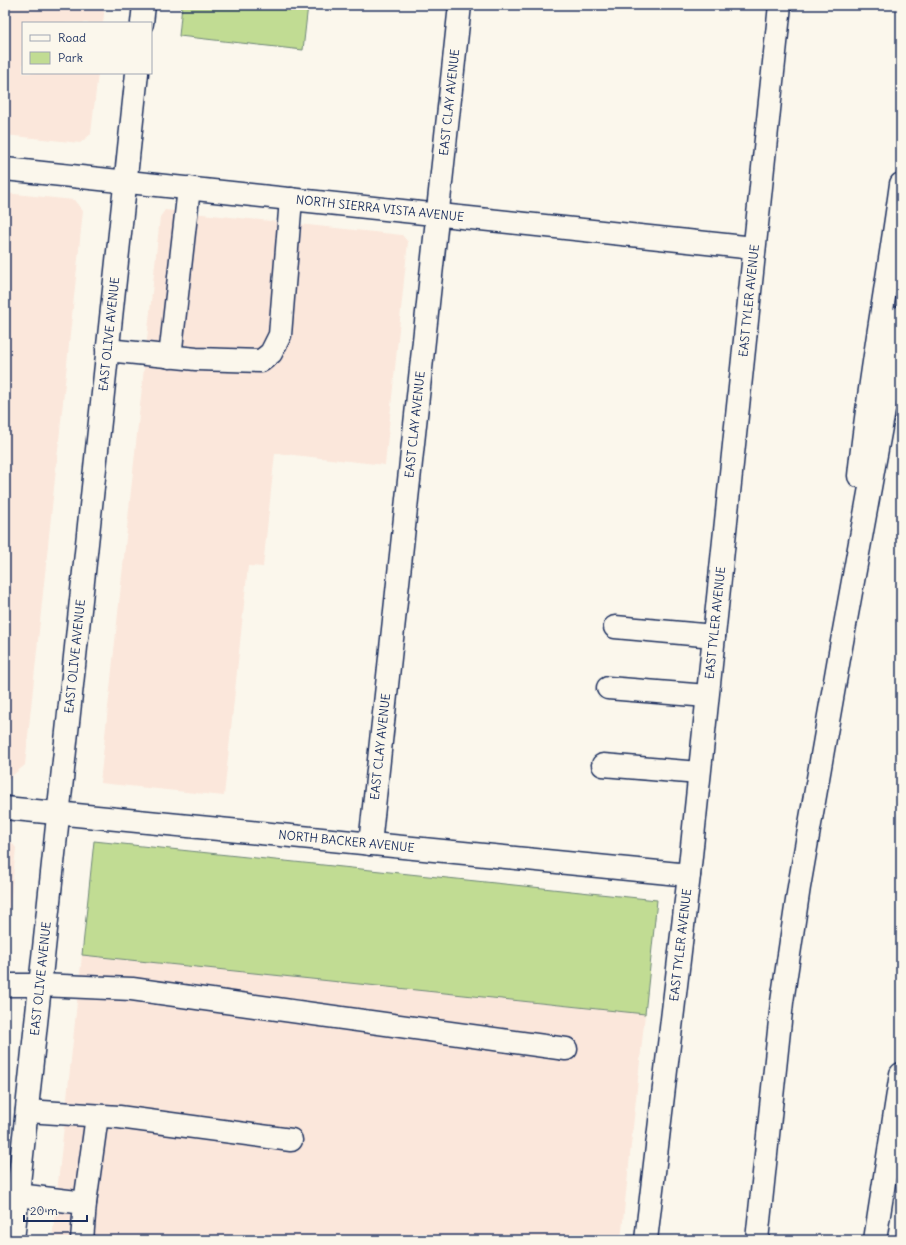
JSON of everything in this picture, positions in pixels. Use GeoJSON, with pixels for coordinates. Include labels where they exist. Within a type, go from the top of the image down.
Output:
{"type":"FeatureCollection","features":[{"type":"Feature","properties":{"kind":"main road"},"geometry":{"type":"LineString","coordinates":[[142,22],[144,5]]}},
{"type":"Feature","properties":{"kind":"main road","name":"EAST CLAY AVENUE"},"geometry":{"type":"LineString","coordinates":[[370,844],[460,5]]}},
{"type":"Feature","properties":{"kind":"main road","name":"EAST TYLER AVENUE"},"geometry":{"type":"LineString","coordinates":[[646,1240],[714,636],[780,5]]}},
{"type":"Feature","properties":{"kind":"main road","name":"EAST OLIVE AVENUE"},"geometry":{"type":"LineString","coordinates":[[13,1240],[136,74]]}},
{"type":"Feature","properties":{"kind":"main road","name":"NORTH SIERRA VISTA AVENUE"},"geometry":{"type":"LineString","coordinates":[[5,169],[754,248]]}},
{"type":"Feature","properties":{"kind":"main road"},"geometry":{"type":"LineString","coordinates":[[841,646],[864,428],[894,239],[901,184]]}},
{"type":"Feature","properties":{"kind":"main road"},"geometry":{"type":"LineString","coordinates":[[170,357],[189,188]]}},
{"type":"Feature","properties":{"kind":"main road"},"geometry":{"type":"LineString","coordinates":[[107,350],[196,359],[261,361],[271,353],[280,335],[291,199]]}},
{"type":"Feature","properties":{"kind":"main road"},"geometry":{"type":"LineString","coordinates":[[757,1240],[782,1002],[799,887],[901,317]]}},
{"type":"Feature","properties":{"kind":"main road"},"geometry":{"type":"LineString","coordinates":[[615,627],[714,636]]}},
{"type":"Feature","properties":{"kind":"main road"},"geometry":{"type":"LineString","coordinates":[[608,688],[707,696]]}},
{"type":"Feature","properties":{"kind":"main road"},"geometry":{"type":"LineString","coordinates":[[603,765],[699,773]]}},
{"type":"Feature","properties":{"kind":"main road","name":"NORTH BACKER AVENUE"},"geometry":{"type":"LineString","coordinates":[[5,808],[688,875]]}},
{"type":"Feature","properties":{"kind":"main road"},"geometry":{"type":"LineString","coordinates":[[5,985],[40,984],[132,989],[566,1049]]}},
{"type":"Feature","properties":{"kind":"main road"},"geometry":{"type":"LineString","coordinates":[[875,1240],[901,1074]]}},
{"type":"Feature","properties":{"kind":"main road"},"geometry":{"type":"LineString","coordinates":[[27,1111],[119,1117],[291,1140]]}},
{"type":"Feature","properties":{"kind":"main road"},"geometry":{"type":"LineString","coordinates":[[82,1240],[85,1203],[97,1116]]}},
{"type":"Feature","properties":{"kind":"main road"},"geometry":{"type":"LineString","coordinates":[[18,1195],[85,1203]]}},
{"type":"Feature","properties":{"kind":"shaded area"},"geometry":{"type":"Polygon","coordinates":[[[5,5],[105,5],[103,22],[22,22],[22,74],[98,74],[91,134],[80,143],[5,135],[5,5]]]}},
{"type":"Feature","properties":{"kind":"shaded area"},"geometry":{"type":"Polygon","coordinates":[[[5,193],[74,200],[83,211],[25,765],[8,779],[5,779],[5,193]]]}},
{"type":"Feature","properties":{"kind":"shaded area"},"geometry":{"type":"Polygon","coordinates":[[[165,210],[402,235],[408,242],[385,465],[275,453],[263,567],[248,566],[224,796],[100,783],[160,217],[165,210]]]}},
{"type":"Feature","properties":{"kind":"shaded area"},"geometry":{"type":"Polygon","coordinates":[[[5,834],[16,848],[5,953],[5,834]]]}},
{"type":"Feature","properties":{"kind":"shaded area"},"geometry":{"type":"Polygon","coordinates":[[[82,955],[645,1014],[621,1240],[52,1240],[82,955]]]}},
{"type":"Feature","properties":{"kind":"green space"},"geometry":{"type":"Polygon","coordinates":[[[182,5],[308,5],[303,50],[179,36],[182,5]]]}},
{"type":"Feature","properties":{"kind":"green space"},"geometry":{"type":"Polygon","coordinates":[[[94,841],[657,900],[645,1014],[82,955],[94,841]]]}}]}
